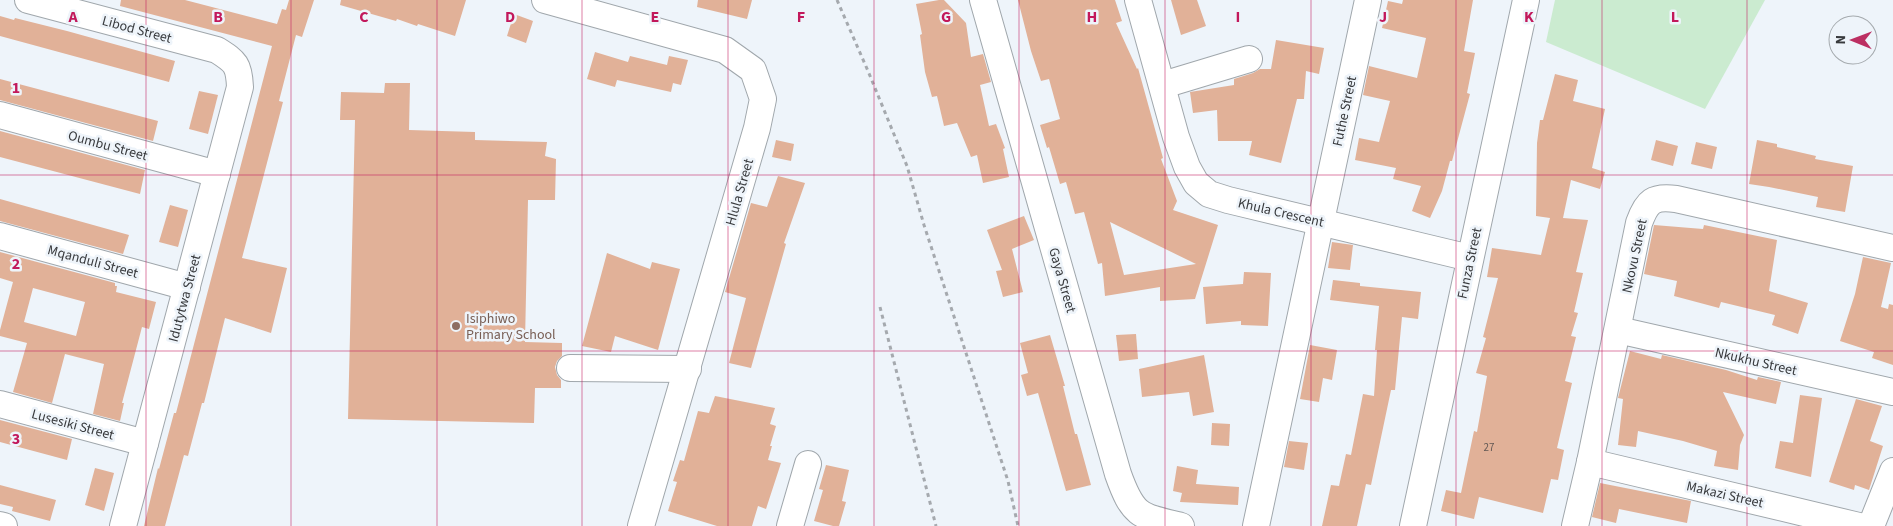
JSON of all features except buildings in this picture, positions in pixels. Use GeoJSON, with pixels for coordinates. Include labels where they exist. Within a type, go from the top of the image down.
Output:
{"type":"FeatureCollection","features":[{"type":"Feature","properties":{"kind":"street","name":"Libod Street"},"geometry":{"type":"LineString","coordinates":[[28,0],[217,50],[231,58],[239,70]]}},
{"type":"Feature","properties":{"kind":"street","name":"Hlula Street"},"geometry":{"type":"LineString","coordinates":[[545,0],[724,50],[753,70],[763,100],[757,128],[642,526]]}},
{"type":"Feature","properties":{"kind":"street","name":"Gaya Street"},"geometry":{"type":"LineString","coordinates":[[983,0],[1126,498],[1137,512],[1182,526]]}},
{"type":"Feature","properties":{"kind":"street","name":"Khula Crescent"},"geometry":{"type":"LineString","coordinates":[[1138,0],[1176,137],[1187,167],[1196,183],[1209,194],[1470,258]]}},
{"type":"Feature","properties":{"kind":"street","name":"Futhe Street"},"geometry":{"type":"LineString","coordinates":[[1321,221],[1368,0]]}},
{"type":"Feature","properties":{"kind":"street","name":"Funza Street"},"geometry":{"type":"LineString","coordinates":[[1413,526],[1526,0]]}},
{"type":"Feature","properties":{"kind":"street"},"geometry":{"type":"LineString","coordinates":[[1163,85],[1249,59]]}},
{"type":"Feature","properties":{"kind":"street","name":"Idutytwa Street"},"geometry":{"type":"LineString","coordinates":[[123,526],[240,87],[239,70]]}},
{"type":"Feature","properties":{"kind":"street","name":"Oumbu Street"},"geometry":{"type":"LineString","coordinates":[[0,115],[217,174]]}},
{"type":"Feature","properties":{"kind":"street","name":"Nkovu Street"},"geometry":{"type":"LineString","coordinates":[[1575,526],[1618,330],[1639,223],[1648,203],[1664,197],[1676,199],[1893,248]]}},
{"type":"Feature","properties":{"kind":"street"},"geometry":{"type":"LineString","coordinates":[[1256,526],[1321,221]]}},
{"type":"Feature","properties":{"kind":"street","name":"Mqanduli Street"},"geometry":{"type":"LineString","coordinates":[[0,236],[187,287]]}},
{"type":"Feature","properties":{"kind":"street","name":"Nkukhu Street"},"geometry":{"type":"LineString","coordinates":[[1618,330],[1893,392]]}},
{"type":"Feature","properties":{"kind":"street"},"geometry":{"type":"LineString","coordinates":[[570,368],[688,369]]}},
{"type":"Feature","properties":{"kind":"street","name":"Lusesiki Street"},"geometry":{"type":"LineString","coordinates":[[0,404],[145,443]]}},
{"type":"Feature","properties":{"kind":"street","name":"Makazi Street"},"geometry":{"type":"LineString","coordinates":[[1590,462],[1859,526]]}},
{"type":"Feature","properties":{"kind":"street"},"geometry":{"type":"LineString","coordinates":[[790,526],[808,464]]}},
{"type":"Feature","properties":{"kind":"street"},"geometry":{"type":"LineString","coordinates":[[1871,526],[1893,471]]}},
{"type":"Feature","properties":{"kind":"path"},"geometry":{"type":"LineString","coordinates":[[837,0],[907,166],[927,234],[1008,481],[1018,526]]}},
{"type":"Feature","properties":{"kind":"path"},"geometry":{"type":"LineString","coordinates":[[880,307],[936,526]]}},
{"type":"Feature","properties":{"kind":"green space"},"geometry":{"type":"Polygon","coordinates":[[[1555,0],[1765,0],[1705,109],[1546,42],[1555,0]]]}},
{"type":"Feature","properties":{"kind":"place","name":"Isiphiwo Primary School"},"geometry":{"type":"Point","coordinates":[456,326]}}]}
